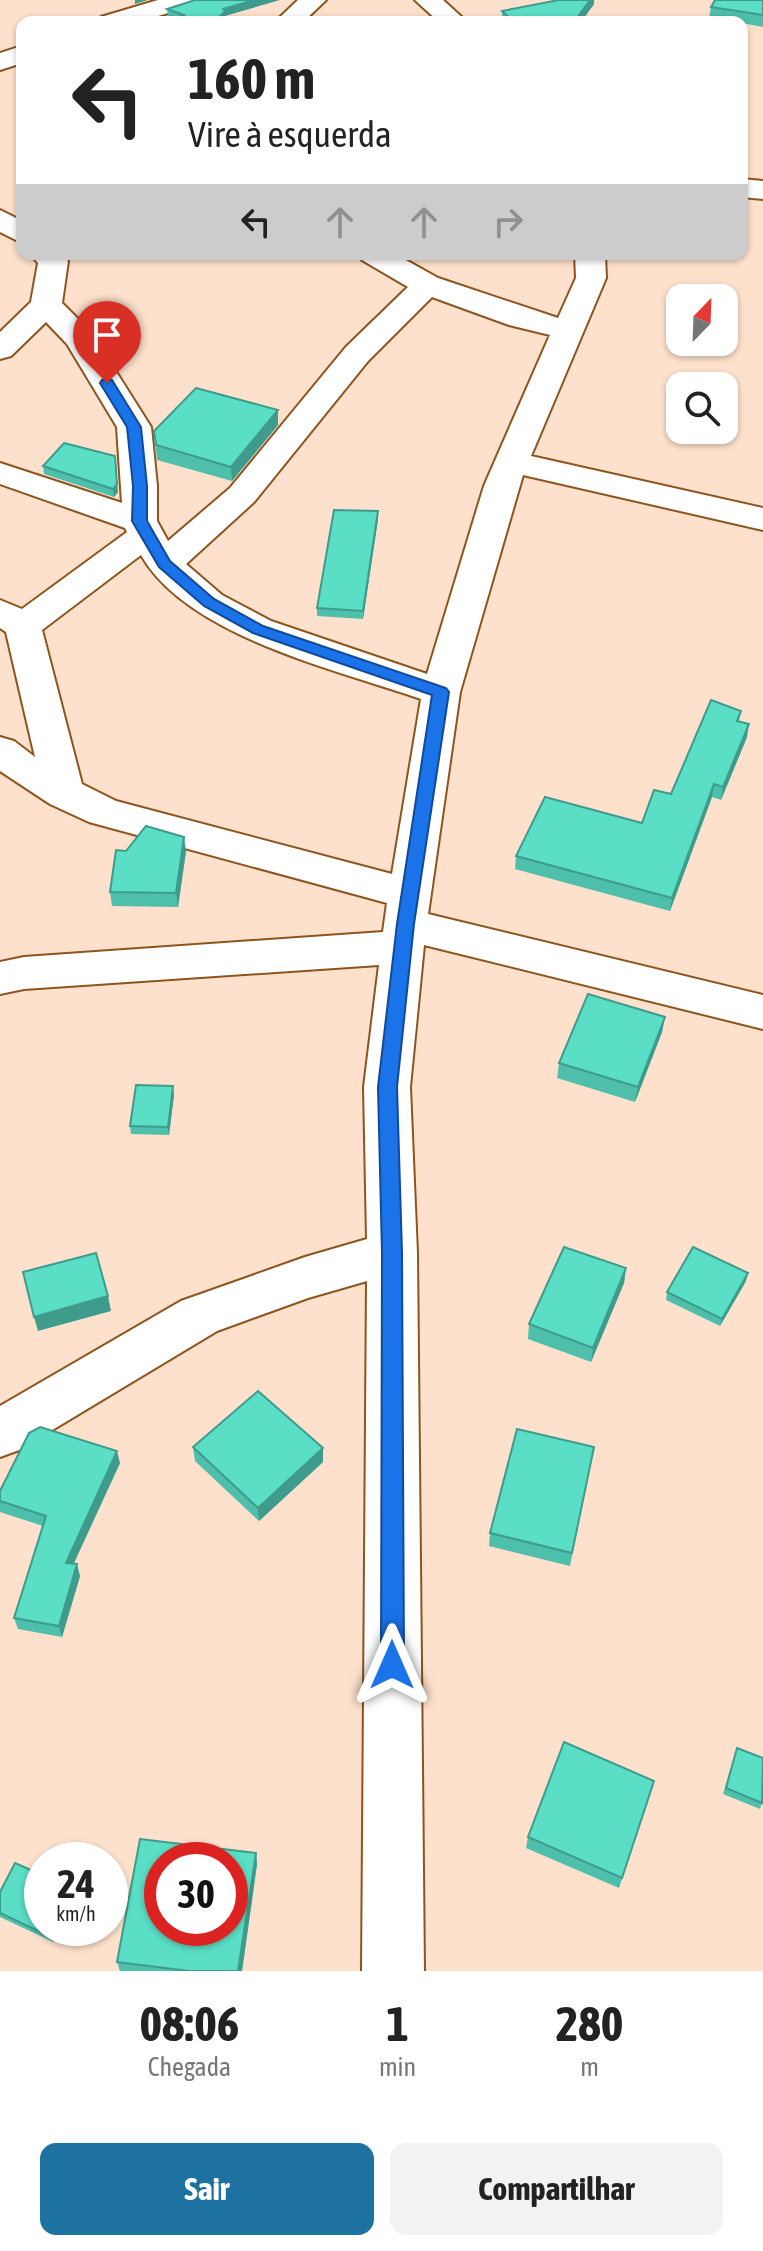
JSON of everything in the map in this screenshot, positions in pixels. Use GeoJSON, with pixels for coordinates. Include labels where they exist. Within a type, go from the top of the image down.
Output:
{"type":"FeatureCollection","features":[{"type":"Feature","properties":{"kind":"street"},"geometry":{"type":"LineString","coordinates":[[131,16],[186,0]]}},
{"type":"Feature","properties":{"kind":"street"},"geometry":{"type":"LineString","coordinates":[[295,16],[313,0]]}},
{"type":"Feature","properties":{"kind":"street"},"geometry":{"type":"LineString","coordinates":[[428,0],[447,16]]}},
{"type":"Feature","properties":{"kind":"street"},"geometry":{"type":"LineString","coordinates":[[0,349],[46,305],[53,260]]}},
{"type":"Feature","properties":{"kind":"street"},"geometry":{"type":"LineString","coordinates":[[383,260],[427,285],[520,318],[567,330]]}},
{"type":"Feature","properties":{"kind":"street"},"geometry":{"type":"LineString","coordinates":[[393,1971],[392,1253],[387,1087],[407,922],[441,692],[501,486],[591,278],[590,260]]}},
{"type":"Feature","properties":{"kind":"street"},"geometry":{"type":"LineString","coordinates":[[427,285],[357,354],[242,495],[150,540],[11,619],[24,772],[103,812],[407,922],[763,1012]]}},
{"type":"Feature","properties":{"kind":"street"},"geometry":{"type":"LineString","coordinates":[[46,305],[80,339],[134,427],[150,540]]}},
{"type":"Feature","properties":{"kind":"street"},"geometry":{"type":"LineString","coordinates":[[512,462],[763,519]]}},
{"type":"Feature","properties":{"kind":"street"},"geometry":{"type":"LineString","coordinates":[[0,473],[150,540],[209,603],[258,629],[441,692]]}},
{"type":"Feature","properties":{"kind":"street"},"geometry":{"type":"LineString","coordinates":[[0,978],[407,922]]}},
{"type":"Feature","properties":{"kind":"street"},"geometry":{"type":"LineString","coordinates":[[0,1433],[199,1316],[305,1278],[392,1253]]}},
{"type":"Feature","properties":{"kind":"building"},"geometry":{"type":"Polygon","coordinates":[[[195,0],[254,0],[223,9],[225,12],[220,16],[181,16],[184,15],[167,9],[195,0]]]}},
{"type":"Feature","properties":{"kind":"building"},"geometry":{"type":"Polygon","coordinates":[[[559,0],[590,0],[578,16],[507,16],[502,11],[559,0]]]}},
{"type":"Feature","properties":{"kind":"building"},"geometry":{"type":"Polygon","coordinates":[[[715,0],[763,0],[763,15],[711,7],[715,0]]]}},
{"type":"Feature","properties":{"kind":"building"},"geometry":{"type":"Polygon","coordinates":[[[196,388],[278,410],[231,467],[156,445],[154,431],[196,388]]]}},
{"type":"Feature","properties":{"kind":"building"},"geometry":{"type":"Polygon","coordinates":[[[64,443],[115,456],[117,484],[113,489],[43,466],[64,443]]]}},
{"type":"Feature","properties":{"kind":"building"},"geometry":{"type":"Polygon","coordinates":[[[334,510],[378,511],[363,611],[317,608],[334,510]]]}},
{"type":"Feature","properties":{"kind":"building"},"geometry":{"type":"Polygon","coordinates":[[[711,700],[741,711],[737,721],[749,724],[723,787],[714,784],[672,898],[516,856],[545,797],[642,823],[654,790],[671,794],[711,700]]]}},
{"type":"Feature","properties":{"kind":"building"},"geometry":{"type":"Polygon","coordinates":[[[146,826],[184,837],[176,893],[110,892],[116,850],[126,851],[146,826]]]}},
{"type":"Feature","properties":{"kind":"building"},"geometry":{"type":"Polygon","coordinates":[[[588,994],[665,1017],[638,1087],[559,1063],[588,994]]]}},
{"type":"Feature","properties":{"kind":"building"},"geometry":{"type":"Polygon","coordinates":[[[136,1085],[173,1086],[168,1127],[130,1126],[136,1085]]]}},
{"type":"Feature","properties":{"kind":"building"},"geometry":{"type":"Polygon","coordinates":[[[564,1247],[626,1268],[593,1348],[529,1324],[564,1247]]]}},
{"type":"Feature","properties":{"kind":"building"},"geometry":{"type":"Polygon","coordinates":[[[693,1247],[748,1273],[722,1319],[667,1292],[693,1247]]]}},
{"type":"Feature","properties":{"kind":"building"},"geometry":{"type":"Polygon","coordinates":[[[96,1253],[108,1296],[34,1317],[23,1272],[96,1253]]]}},
{"type":"Feature","properties":{"kind":"building"},"geometry":{"type":"Polygon","coordinates":[[[258,1391],[323,1448],[258,1508],[193,1447],[258,1391]]]}},
{"type":"Feature","properties":{"kind":"building"},"geometry":{"type":"Polygon","coordinates":[[[40,1427],[117,1451],[66,1563],[77,1564],[59,1626],[14,1618],[46,1516],[0,1501],[0,1491],[29,1433],[40,1427]]]}},
{"type":"Feature","properties":{"kind":"building"},"geometry":{"type":"Polygon","coordinates":[[[517,1429],[594,1447],[572,1553],[490,1533],[517,1429]]]}},
{"type":"Feature","properties":{"kind":"building"},"geometry":{"type":"Polygon","coordinates":[[[564,1742],[654,1781],[622,1878],[528,1837],[564,1742]]]}},
{"type":"Feature","properties":{"kind":"building"},"geometry":{"type":"Polygon","coordinates":[[[737,1748],[763,1758],[762,1803],[726,1788],[737,1748]]]}},
{"type":"Feature","properties":{"kind":"building"},"geometry":{"type":"Polygon","coordinates":[[[140,1839],[165,1842],[144,1842],[144,1946],[242,1946],[238,1971],[189,1971],[117,1962],[120,1946],[128,1946],[128,1903],[140,1839]]]}},
{"type":"Feature","properties":{"kind":"building"},"geometry":{"type":"Polygon","coordinates":[[[248,1852],[256,1853],[248,1905],[248,1852]]]}},
{"type":"Feature","properties":{"kind":"building"},"geometry":{"type":"Polygon","coordinates":[[[15,1863],[24,1867],[24,1924],[0,1913],[0,1892],[15,1863]]]}},
{"type":"Feature","properties":{"kind":"route"},"geometry":{"type":"LineString","coordinates":[[107,383],[134,427],[140,486],[139,521],[164,564],[209,603],[258,629],[441,692],[405,924],[387,1087],[392,1253],[392,1665]]}}]}
